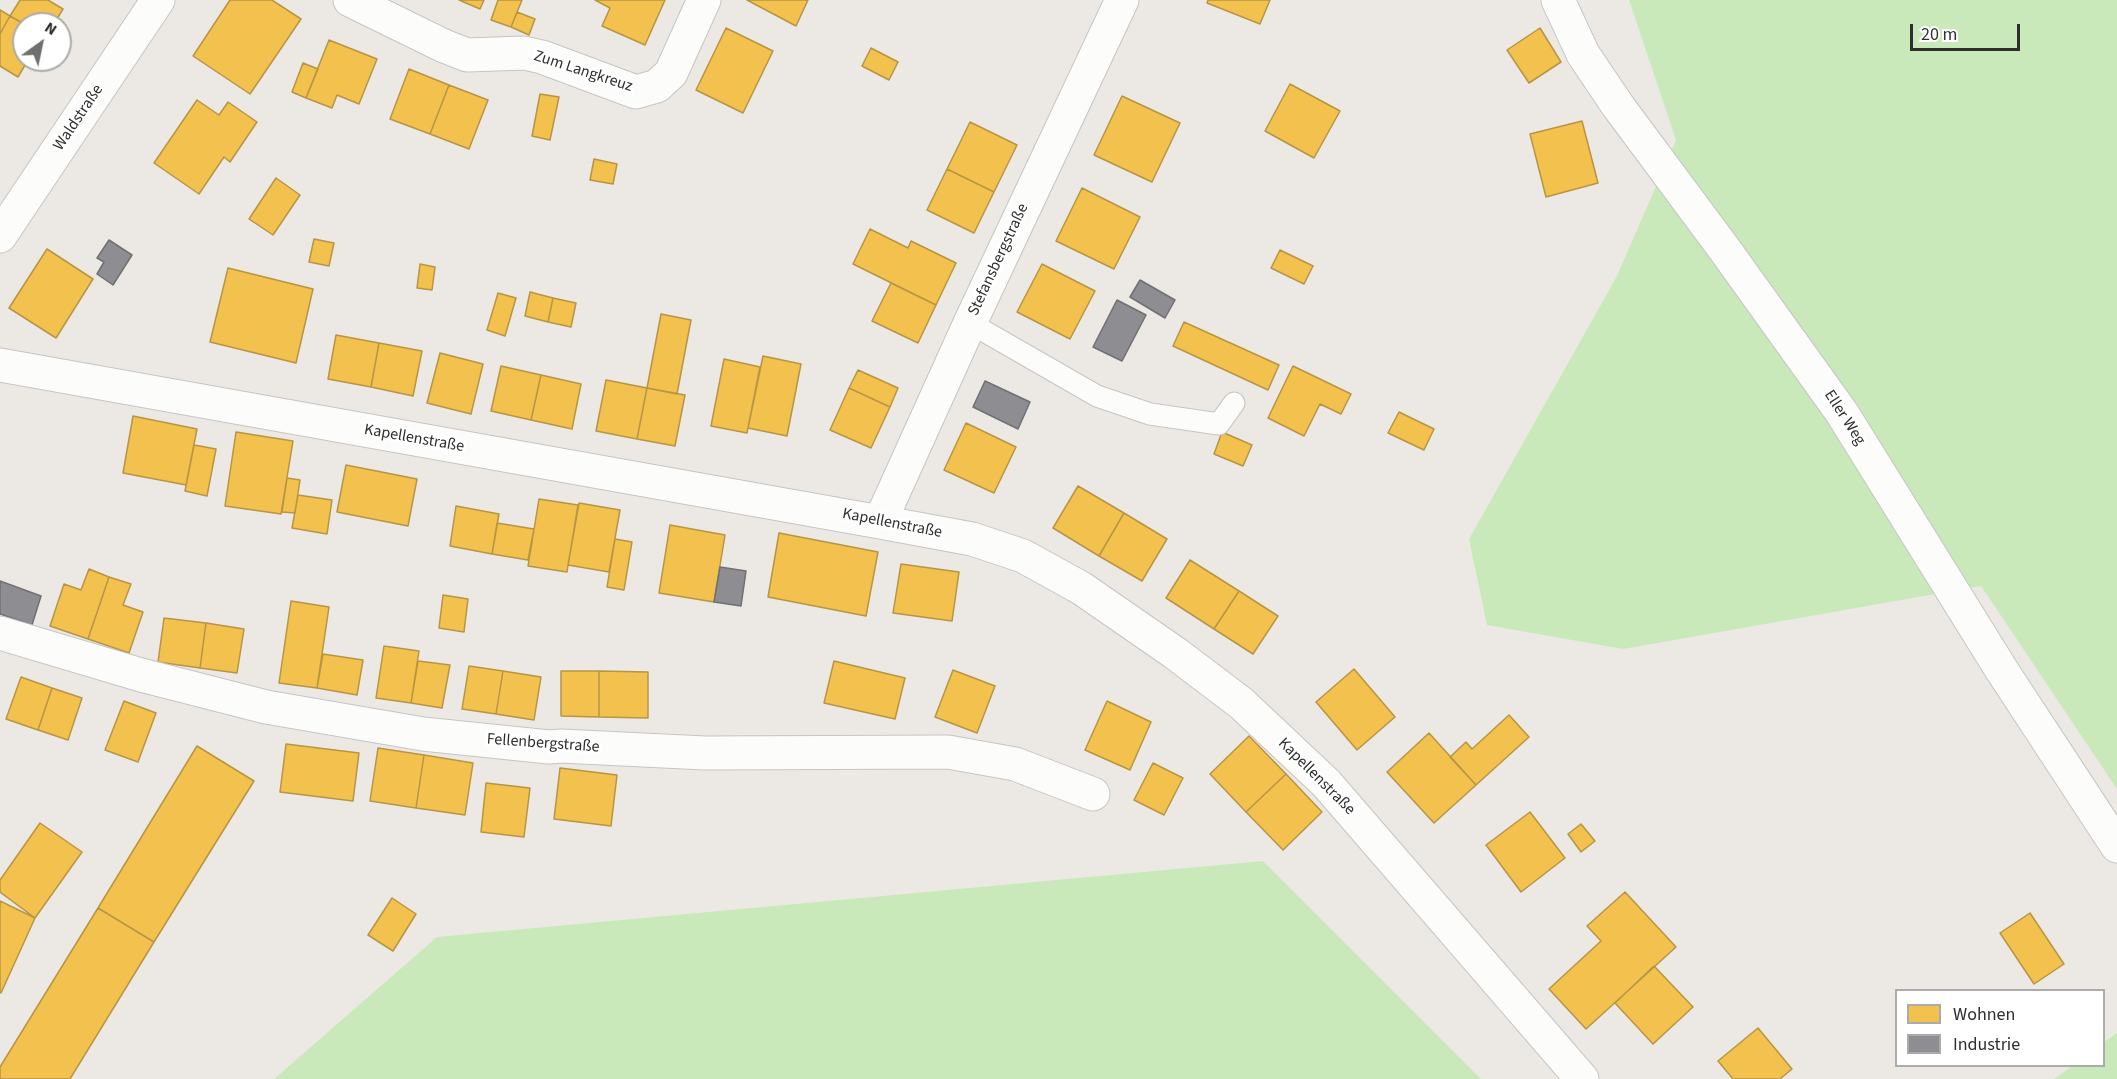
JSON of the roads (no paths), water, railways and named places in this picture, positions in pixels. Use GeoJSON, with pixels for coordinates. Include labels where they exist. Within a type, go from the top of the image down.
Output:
{"type":"FeatureCollection","features":[{"type":"Feature","properties":{"kind":"street","name":"Waldstraße"},"geometry":{"type":"LineString","coordinates":[[0,236],[158,0]]}},
{"type":"Feature","properties":{"kind":"street","name":"Zum Langkreuz"},"geometry":{"type":"LineString","coordinates":[[350,0],[467,55],[524,53],[542,57],[636,92],[657,86],[671,73],[704,0]]}},
{"type":"Feature","properties":{"kind":"street","name":"Stefansbergstraße"},"geometry":{"type":"LineString","coordinates":[[880,522],[970,323],[1122,0]]}},
{"type":"Feature","properties":{"kind":"street","name":"Eller Weg"},"geometry":{"type":"LineString","coordinates":[[1558,0],[1584,54],[1618,106],[1842,413],[2001,669],[2117,846]]}},
{"type":"Feature","properties":{"kind":"street","name":"Kapellenstraße"},"geometry":{"type":"LineString","coordinates":[[0,365],[880,522],[972,540],[1023,556],[1081,588],[1175,653],[1241,703],[1326,783],[1582,1079]]}},
{"type":"Feature","properties":{"kind":"street","name":"Fellenbergstraße"},"geometry":{"type":"LineString","coordinates":[[0,633],[141,675],[267,707],[423,734],[549,747],[705,753],[948,752],[1015,764],[1093,794]]}},
{"type":"Feature","properties":{"kind":"lane"},"geometry":{"type":"LineString","coordinates":[[970,323],[1096,396],[1149,414],[1219,424],[1234,403]]}}]}
